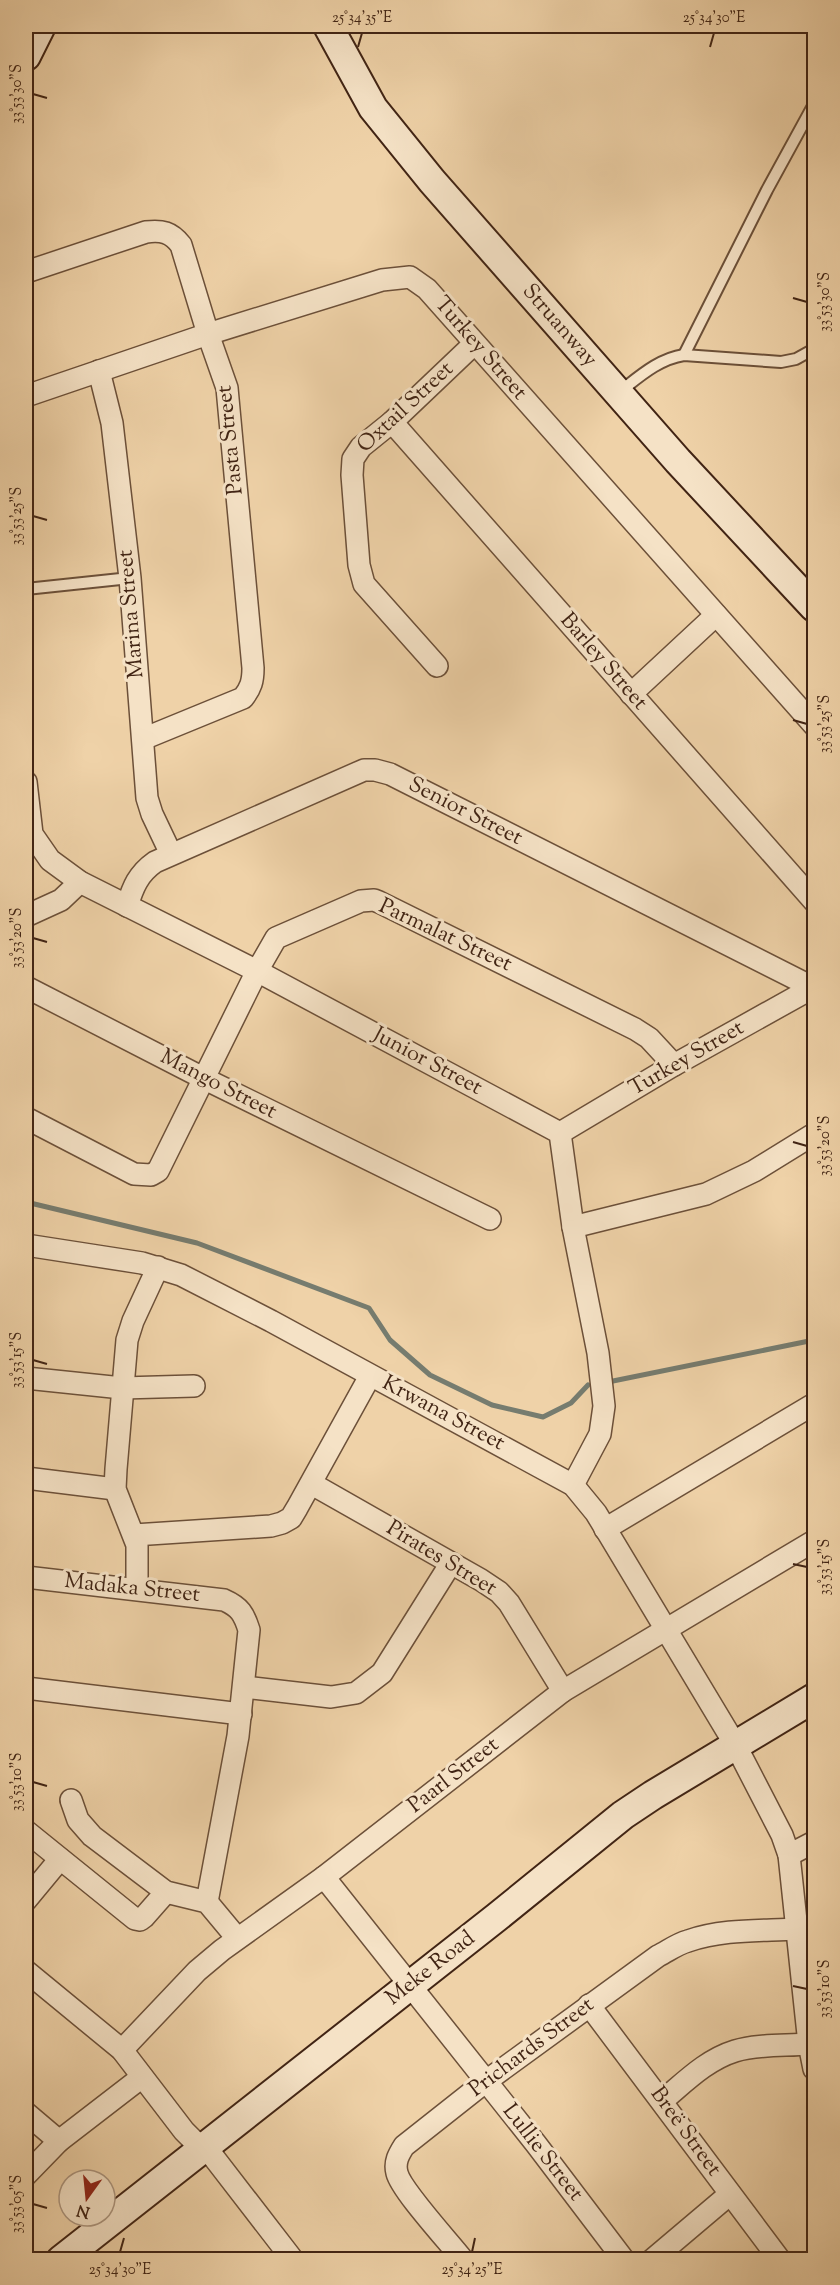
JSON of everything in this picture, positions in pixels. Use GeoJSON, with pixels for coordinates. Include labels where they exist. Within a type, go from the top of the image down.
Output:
{"type":"FeatureCollection","features":[{"type":"Feature","properties":{"kind":"street"},"geometry":{"type":"LineString","coordinates":[[26,56],[41,26]]}},
{"type":"Feature","properties":{"kind":"street","name":"Struanway"},"geometry":{"type":"LineString","coordinates":[[328,26],[364,94],[386,126],[469,224],[678,461],[814,607]]}},
{"type":"Feature","properties":{"kind":"street","name":"Pasta Street"},"geometry":{"type":"LineString","coordinates":[[26,272],[146,232],[159,230],[167,232],[181,245],[208,334],[226,380],[253,681],[251,689],[243,698],[143,740]]}},
{"type":"Feature","properties":{"kind":"street","name":"Turkey Street"},"geometry":{"type":"LineString","coordinates":[[26,396],[208,334],[388,278],[410,277],[428,289],[474,344],[814,725]]}},
{"type":"Feature","properties":{"kind":"street","name":"Oxtail Street"},"geometry":{"type":"LineString","coordinates":[[437,666],[370,593],[361,575],[352,475],[353,459],[361,447],[392,423],[474,344]]}},
{"type":"Feature","properties":{"kind":"street","name":"Marina Street"},"geometry":{"type":"LineString","coordinates":[[99,371],[112,423],[130,578],[147,798],[156,825],[171,854]]}},
{"type":"Feature","properties":{"kind":"street","name":"Barley Street"},"geometry":{"type":"LineString","coordinates":[[392,423],[814,901]]}},
{"type":"Feature","properties":{"kind":"street"},"geometry":{"type":"LineString","coordinates":[[631,694],[716,615]]}},
{"type":"Feature","properties":{"kind":"street","name":"Senior Street"},"geometry":{"type":"LineString","coordinates":[[127,906],[134,884],[145,869],[171,854],[364,770],[375,770],[390,774],[814,988]]}},
{"type":"Feature","properties":{"kind":"street","name":"Junior Street"},"geometry":{"type":"LineString","coordinates":[[26,782],[32,834],[50,860],[80,882],[257,971],[560,1133]]}},
{"type":"Feature","properties":{"kind":"street"},"geometry":{"type":"LineString","coordinates":[[26,916],[61,900],[80,882]]}},
{"type":"Feature","properties":{"kind":"street","name":"Parmalat Street"},"geometry":{"type":"LineString","coordinates":[[26,1118],[134,1174],[151,1175],[158,1171],[271,945],[283,934],[361,901],[374,900],[635,1029],[655,1043],[674,1065]]}},
{"type":"Feature","properties":{"kind":"street","name":"Mango Street"},"geometry":{"type":"LineString","coordinates":[[26,987],[205,1079],[490,1219]]}},
{"type":"Feature","properties":{"kind":"street","name":"Turkey Street"},"geometry":{"type":"LineString","coordinates":[[560,1133],[674,1065],[814,988]]}},
{"type":"Feature","properties":{"kind":"street"},"geometry":{"type":"LineString","coordinates":[[560,1133],[573,1227],[598,1353],[604,1407],[600,1434],[573,1485]]}},
{"type":"Feature","properties":{"kind":"street"},"geometry":{"type":"LineString","coordinates":[[573,1227],[706,1194],[754,1170],[814,1134]]}},
{"type":"Feature","properties":{"kind":"street","name":"Krwana Street"},"geometry":{"type":"LineString","coordinates":[[26,1245],[158,1267],[181,1275],[573,1485],[606,1529],[736,1746],[782,1835],[789,1855],[809,2044],[814,2069]]}},
{"type":"Feature","properties":{"kind":"street"},"geometry":{"type":"LineString","coordinates":[[137,1589],[137,1545],[115,1489],[127,1340],[133,1321],[158,1267]]}},
{"type":"Feature","properties":{"kind":"street"},"geometry":{"type":"LineString","coordinates":[[134,1535],[236,1529],[282,1523],[291,1518],[312,1484],[370,1376]]}},
{"type":"Feature","properties":{"kind":"street"},"geometry":{"type":"LineString","coordinates":[[26,1377],[122,1388],[194,1386]]}},
{"type":"Feature","properties":{"kind":"street"},"geometry":{"type":"LineString","coordinates":[[606,1529],[814,1404]]}},
{"type":"Feature","properties":{"kind":"street"},"geometry":{"type":"LineString","coordinates":[[26,1478],[115,1489]]}},
{"type":"Feature","properties":{"kind":"street","name":"Pirates Street"},"geometry":{"type":"LineString","coordinates":[[312,1484],[499,1592],[509,1603],[563,1691]]}},
{"type":"Feature","properties":{"kind":"street","name":"Paarl Street"},"geometry":{"type":"LineString","coordinates":[[122,2050],[197,1971],[237,1938],[324,1877],[563,1691],[814,1541]]}},
{"type":"Feature","properties":{"kind":"street"},"geometry":{"type":"LineString","coordinates":[[207,1902],[244,1687],[331,1697],[356,1693],[382,1673],[451,1563]]}},
{"type":"Feature","properties":{"kind":"street","name":"Madaka Street"},"geometry":{"type":"LineString","coordinates":[[26,1577],[224,1600],[237,1606],[244,1614],[249,1630],[244,1687]]}},
{"type":"Feature","properties":{"kind":"street"},"geometry":{"type":"LineString","coordinates":[[26,1688],[241,1714]]}},
{"type":"Feature","properties":{"kind":"street","name":"Meke Road"},"geometry":{"type":"LineString","coordinates":[[61,2259],[497,1917],[623,1815],[653,1794],[814,1698]]}},
{"type":"Feature","properties":{"kind":"street"},"geometry":{"type":"LineString","coordinates":[[71,1800],[78,1820],[85,1830],[166,1892],[207,1902],[237,1938]]}},
{"type":"Feature","properties":{"kind":"street"},"geometry":{"type":"LineString","coordinates":[[26,1831],[135,1919],[140,1920],[144,1917],[166,1892]]}},
{"type":"Feature","properties":{"kind":"street"},"geometry":{"type":"LineString","coordinates":[[789,1855],[814,1842]]}},
{"type":"Feature","properties":{"kind":"street"},"geometry":{"type":"LineString","coordinates":[[26,1900],[60,1859]]}},
{"type":"Feature","properties":{"kind":"street","name":"Lullie Street"},"geometry":{"type":"LineString","coordinates":[[324,1877],[536,2144],[624,2259]]}},
{"type":"Feature","properties":{"kind":"street","name":"Prichards Street"},"geometry":{"type":"LineString","coordinates":[[463,2259],[404,2186],[397,2173],[396,2159],[404,2146],[485,2082],[658,1956],[685,1942],[705,1936],[729,1932],[796,1929]]}},
{"type":"Feature","properties":{"kind":"street"},"geometry":{"type":"LineString","coordinates":[[26,1971],[122,2050],[184,2131],[205,2146],[292,2259]]}},
{"type":"Feature","properties":{"kind":"street","name":"Breë Street"},"geometry":{"type":"LineString","coordinates":[[589,2005],[780,2259]]}},
{"type":"Feature","properties":{"kind":"street"},"geometry":{"type":"LineString","coordinates":[[662,2101],[703,2067],[720,2057],[752,2047],[809,2044]]}},
{"type":"Feature","properties":{"kind":"street"},"geometry":{"type":"LineString","coordinates":[[26,2175],[59,2141],[142,2077]]}},
{"type":"Feature","properties":{"kind":"street"},"geometry":{"type":"LineString","coordinates":[[26,2113],[59,2141]]}},
{"type":"Feature","properties":{"kind":"street"},"geometry":{"type":"LineString","coordinates":[[652,2259],[730,2194]]}},
{"type":"Feature","properties":{"kind":"lane"},"geometry":{"type":"LineString","coordinates":[[684,355],[766,190],[814,104]]}},
{"type":"Feature","properties":{"kind":"lane"},"geometry":{"type":"LineString","coordinates":[[618,393],[658,363],[671,357],[684,355],[782,362],[796,359],[814,349]]}},
{"type":"Feature","properties":{"kind":"lane"},"geometry":{"type":"LineString","coordinates":[[26,589],[130,578]]}},
{"type":"Feature","properties":{"kind":"waterway"},"geometry":{"type":"LineString","coordinates":[[26,1202],[197,1243],[369,1308],[390,1340],[430,1375],[492,1405],[543,1417],[571,1403],[588,1385]]}},
{"type":"Feature","properties":{"kind":"waterway"},"geometry":{"type":"LineString","coordinates":[[613,1381],[814,1340]]}}]}
